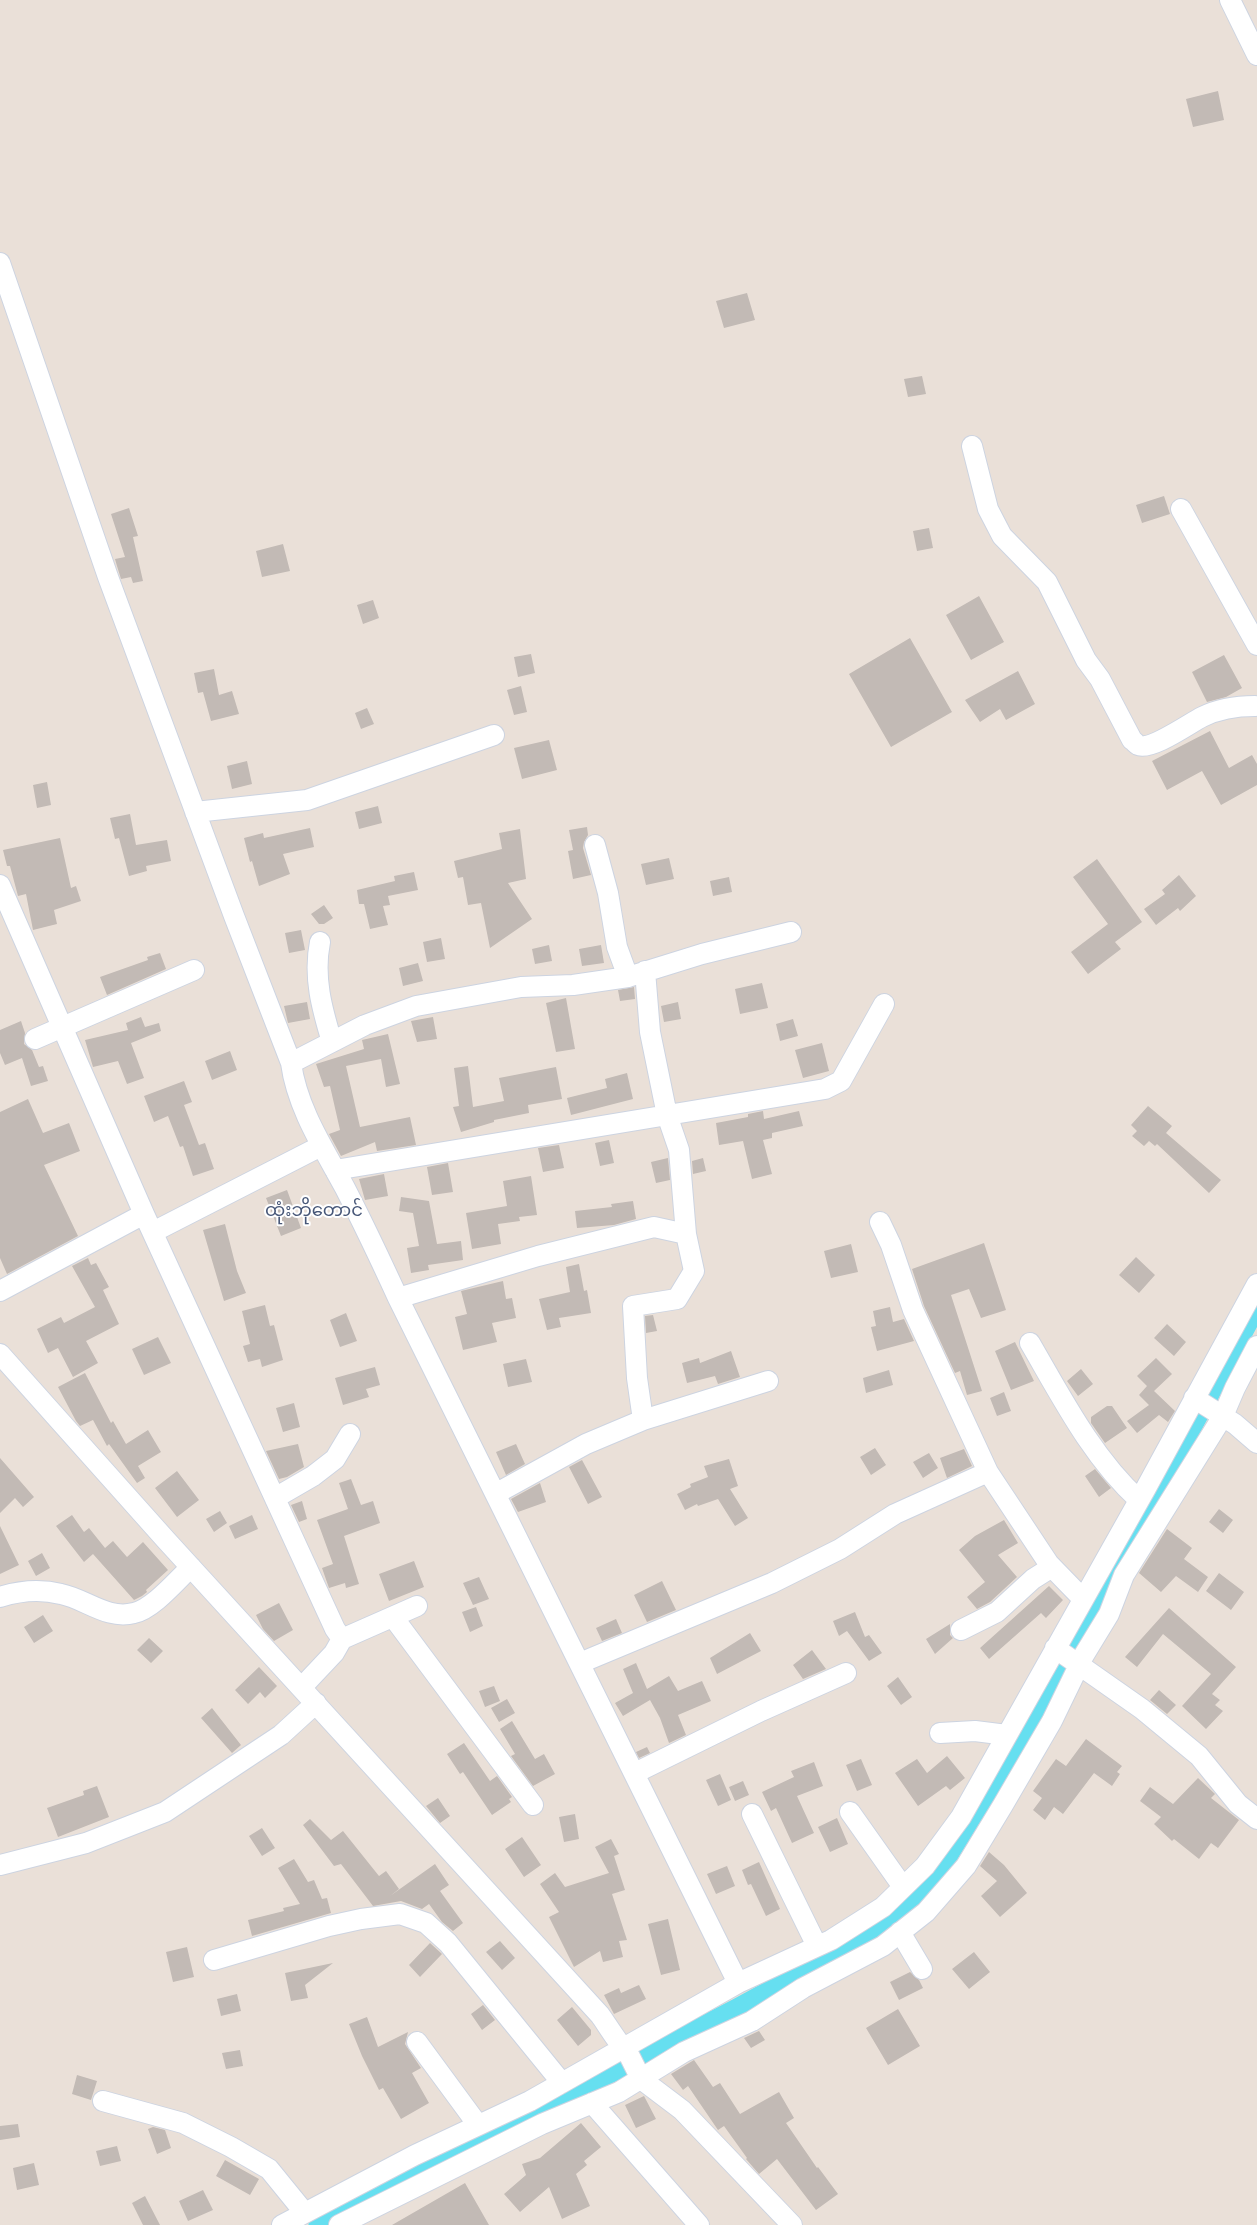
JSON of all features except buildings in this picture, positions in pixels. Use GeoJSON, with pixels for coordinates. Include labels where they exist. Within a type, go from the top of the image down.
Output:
{"type":"FeatureCollection","features":[{"type":"Feature","properties":{"kind":"street"},"geometry":{"type":"LineString","coordinates":[[1230,0],[1257,55]]}},
{"type":"Feature","properties":{"kind":"street"},"geometry":{"type":"LineString","coordinates":[[0,263],[108,577],[291,1063],[310,1152],[335,1170],[371,1239],[398,1298],[497,1494],[738,1983]]}},
{"type":"Feature","properties":{"kind":"street"},"geometry":{"type":"LineString","coordinates":[[972,446],[988,510],[1002,536],[1047,582],[1086,660],[1100,679],[1132,740],[1138,745],[1143,746],[1171,736],[1203,716],[1239,706],[1256,706]]}},
{"type":"Feature","properties":{"kind":"street"},"geometry":{"type":"LineString","coordinates":[[1181,509],[1257,646]]}},
{"type":"Feature","properties":{"kind":"street"},"geometry":{"type":"LineString","coordinates":[[195,812],[307,800],[494,735]]}},
{"type":"Feature","properties":{"kind":"street"},"geometry":{"type":"LineString","coordinates":[[595,845],[608,894],[617,947],[637,974],[667,1115],[679,1150],[686,1234],[694,1272],[677,1299],[633,1306],[637,1378],[643,1420]]}},
{"type":"Feature","properties":{"kind":"street"},"geometry":{"type":"LineString","coordinates":[[1,890],[148,1223],[335,1629],[342,1639]]}},
{"type":"Feature","properties":{"kind":"street"},"geometry":{"type":"LineString","coordinates":[[291,1063],[365,1025],[416,1006],[521,987],[574,985],[637,974],[702,954],[791,932]]}},
{"type":"Feature","properties":{"kind":"street"},"geometry":{"type":"LineString","coordinates":[[320,942],[317,958],[320,1002],[332,1042]]}},
{"type":"Feature","properties":{"kind":"street"},"geometry":{"type":"LineString","coordinates":[[35,1039],[194,970]]}},
{"type":"Feature","properties":{"kind":"street"},"geometry":{"type":"LineString","coordinates":[[335,1170],[825,1089],[841,1081],[884,1004]]}},
{"type":"Feature","properties":{"kind":"street"},"geometry":{"type":"LineString","coordinates":[[0,1291],[310,1152]]}},
{"type":"Feature","properties":{"kind":"street"},"geometry":{"type":"LineString","coordinates":[[880,1222],[891,1245],[913,1310],[988,1472],[1052,1567],[1083,1599]]}},
{"type":"Feature","properties":{"kind":"street"},"geometry":{"type":"LineString","coordinates":[[398,1298],[538,1256],[654,1227],[686,1234]]}},
{"type":"Feature","properties":{"kind":"street"},"geometry":{"type":"LineString","coordinates":[[282,2225],[471,2115],[510,2110],[530,2102],[625,2050],[738,1983],[817,1946],[883,1907],[925,1866],[961,1817],[1007,1735],[1066,1657],[1109,1614],[1124,1575],[1209,1406],[1257,1284]]}},
{"type":"Feature","properties":{"kind":"street"},"geometry":{"type":"LineString","coordinates":[[1030,1343],[1078,1426],[1123,1486],[1139,1500]]}},
{"type":"Feature","properties":{"kind":"street"},"geometry":{"type":"LineString","coordinates":[[339,2225],[542,2124],[619,2092],[639,2074],[752,2021],[803,1988],[883,1946],[926,1912],[966,1866],[1052,1721],[1066,1657],[1083,1599],[1139,1500],[1209,1406],[1235,1388],[1257,1346]]}},
{"type":"Feature","properties":{"kind":"street"},"geometry":{"type":"LineString","coordinates":[[0,1354],[191,1567],[600,2015],[614,2032],[639,2074],[682,2110],[792,2225]]}},
{"type":"Feature","properties":{"kind":"street"},"geometry":{"type":"LineString","coordinates":[[497,1494],[586,1444],[643,1420],[768,1381]]}},
{"type":"Feature","properties":{"kind":"street"},"geometry":{"type":"LineString","coordinates":[[1209,1406],[1257,1443]]}},
{"type":"Feature","properties":{"kind":"street"},"geometry":{"type":"LineString","coordinates":[[275,1498],[313,1476],[336,1459],[350,1434]]}},
{"type":"Feature","properties":{"kind":"street"},"geometry":{"type":"LineString","coordinates":[[580,1663],[772,1583],[840,1548],[895,1514],[988,1472]]}},
{"type":"Feature","properties":{"kind":"street"},"geometry":{"type":"LineString","coordinates":[[0,1597],[18,1592],[61,1594],[112,1614],[136,1613],[155,1601],[191,1567]]}},
{"type":"Feature","properties":{"kind":"street"},"geometry":{"type":"LineString","coordinates":[[961,1630],[997,1612],[1033,1579],[1052,1567]]}},
{"type":"Feature","properties":{"kind":"street"},"geometry":{"type":"LineString","coordinates":[[302,1687],[334,1653],[342,1639],[418,1606]]}},
{"type":"Feature","properties":{"kind":"street"},"geometry":{"type":"LineString","coordinates":[[393,1617],[533,1805]]}},
{"type":"Feature","properties":{"kind":"street"},"geometry":{"type":"LineString","coordinates":[[1066,1657],[1142,1709],[1199,1756],[1238,1804],[1257,1819]]}},
{"type":"Feature","properties":{"kind":"street"},"geometry":{"type":"LineString","coordinates":[[635,1773],[761,1711],[846,1673]]}},
{"type":"Feature","properties":{"kind":"street"},"geometry":{"type":"LineString","coordinates":[[0,1865],[86,1843],[165,1812],[280,1735],[316,1703]]}},
{"type":"Feature","properties":{"kind":"street"},"geometry":{"type":"LineString","coordinates":[[940,1733],[975,1731],[1007,1735]]}},
{"type":"Feature","properties":{"kind":"street"},"geometry":{"type":"LineString","coordinates":[[850,1812],[903,1887]]}},
{"type":"Feature","properties":{"kind":"street"},"geometry":{"type":"LineString","coordinates":[[752,1814],[817,1946]]}},
{"type":"Feature","properties":{"kind":"street"},"geometry":{"type":"LineString","coordinates":[[214,1960],[329,1926],[362,1920],[400,1914],[426,1923],[448,1944],[562,2083]]}},
{"type":"Feature","properties":{"kind":"street"},"geometry":{"type":"LineString","coordinates":[[900,1932],[922,1969]]}},
{"type":"Feature","properties":{"kind":"street"},"geometry":{"type":"LineString","coordinates":[[417,2042],[471,2115]]}},
{"type":"Feature","properties":{"kind":"street"},"geometry":{"type":"LineString","coordinates":[[103,2101],[183,2123],[232,2147],[269,2169],[304,2212]]}},
{"type":"Feature","properties":{"kind":"street"},"geometry":{"type":"LineString","coordinates":[[592,2103],[699,2225]]}},
{"type":"Feature","properties":{"kind":"waterway"},"geometry":{"type":"LineString","coordinates":[[318,2225],[737,2008],[891,1924],[930,1886],[1059,1675],[1257,1307]]}},
{"type":"Feature","properties":{"kind":"district","name":"ထုံးဘိုတောင်"},"geometry":{"type":"Point","coordinates":[314,1211]}}]}
